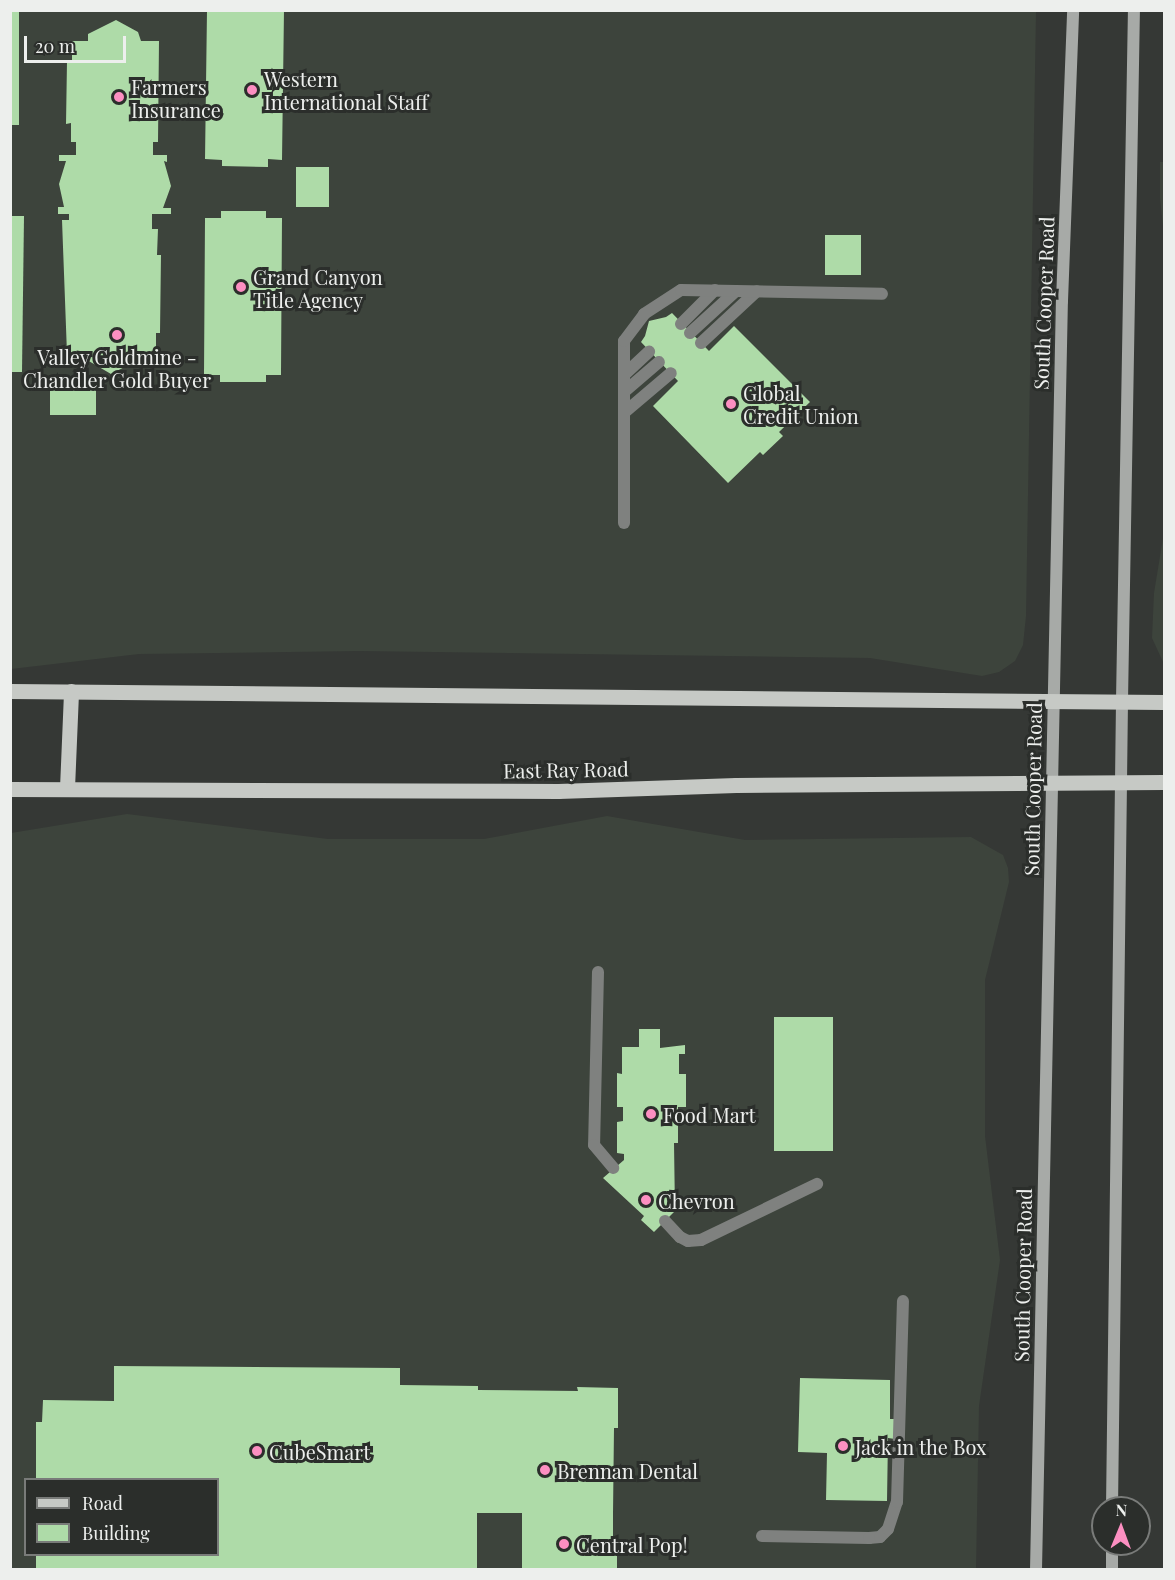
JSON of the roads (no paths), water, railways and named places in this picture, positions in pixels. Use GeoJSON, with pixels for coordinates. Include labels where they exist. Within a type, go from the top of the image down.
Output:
{"type":"FeatureCollection","features":[{"type":"Feature","properties":{"kind":"main road","name":"South Cooper Road"},"geometry":{"type":"LineString","coordinates":[[1036,1569],[1062,301],[1073,10]]}},
{"type":"Feature","properties":{"kind":"main road"},"geometry":{"type":"LineString","coordinates":[[1112,1496],[1122,701],[1134,10]]}},
{"type":"Feature","properties":{"kind":"main road"},"geometry":{"type":"LineString","coordinates":[[10,691],[1164,702]]}},
{"type":"Feature","properties":{"kind":"main road"},"geometry":{"type":"LineString","coordinates":[[66,788],[71,691]]}},
{"type":"Feature","properties":{"kind":"main road","name":"East Ray Road"},"geometry":{"type":"LineString","coordinates":[[10,789],[558,791],[736,785],[1164,782]]}},
{"type":"Feature","properties":{"kind":"lane"},"geometry":{"type":"LineString","coordinates":[[624,523],[624,341],[644,314],[681,290],[882,294]]}},
{"type":"Feature","properties":{"kind":"lane"},"geometry":{"type":"LineString","coordinates":[[681,324],[715,290]]}},
{"type":"Feature","properties":{"kind":"lane"},"geometry":{"type":"LineString","coordinates":[[690,333],[736,291]]}},
{"type":"Feature","properties":{"kind":"lane"},"geometry":{"type":"LineString","coordinates":[[701,343],[757,291]]}},
{"type":"Feature","properties":{"kind":"lane"},"geometry":{"type":"LineString","coordinates":[[625,374],[650,352]]}},
{"type":"Feature","properties":{"kind":"lane"},"geometry":{"type":"LineString","coordinates":[[624,392],[659,362]]}},
{"type":"Feature","properties":{"kind":"lane"},"geometry":{"type":"LineString","coordinates":[[625,412],[671,373]]}},
{"type":"Feature","properties":{"kind":"lane"},"geometry":{"type":"LineString","coordinates":[[598,972],[594,1145],[613,1168]]}},
{"type":"Feature","properties":{"kind":"lane"},"geometry":{"type":"LineString","coordinates":[[665,1221],[680,1237],[688,1241],[701,1240],[817,1184]]}},
{"type":"Feature","properties":{"kind":"lane"},"geometry":{"type":"LineString","coordinates":[[762,1536],[869,1538],[880,1537],[888,1529],[897,1502],[903,1301]]}},
{"type":"Feature","properties":{"kind":"place","name":"Western International Staff"},"geometry":{"type":"Point","coordinates":[252,90]}},
{"type":"Feature","properties":{"kind":"place","name":"Farmers Insurance"},"geometry":{"type":"Point","coordinates":[119,97]}},
{"type":"Feature","properties":{"kind":"place","name":"Grand Canyon Title Agency"},"geometry":{"type":"Point","coordinates":[241,287]}},
{"type":"Feature","properties":{"kind":"place","name":"Valley Goldmine - Chandler Gold Buyer"},"geometry":{"type":"Point","coordinates":[117,335]}},
{"type":"Feature","properties":{"kind":"place","name":"Global Credit Union"},"geometry":{"type":"Point","coordinates":[731,404]}},
{"type":"Feature","properties":{"kind":"place","name":"Food Mart"},"geometry":{"type":"Point","coordinates":[651,1114]}},
{"type":"Feature","properties":{"kind":"place","name":"Chevron"},"geometry":{"type":"Point","coordinates":[646,1200]}},
{"type":"Feature","properties":{"kind":"place","name":"Jack in the Box"},"geometry":{"type":"Point","coordinates":[843,1446]}},
{"type":"Feature","properties":{"kind":"place","name":"CubeSmart"},"geometry":{"type":"Point","coordinates":[257,1451]}},
{"type":"Feature","properties":{"kind":"place","name":"Brennan Dental"},"geometry":{"type":"Point","coordinates":[545,1470]}},
{"type":"Feature","properties":{"kind":"place","name":"Central Pop!"},"geometry":{"type":"Point","coordinates":[564,1544]}}]}
